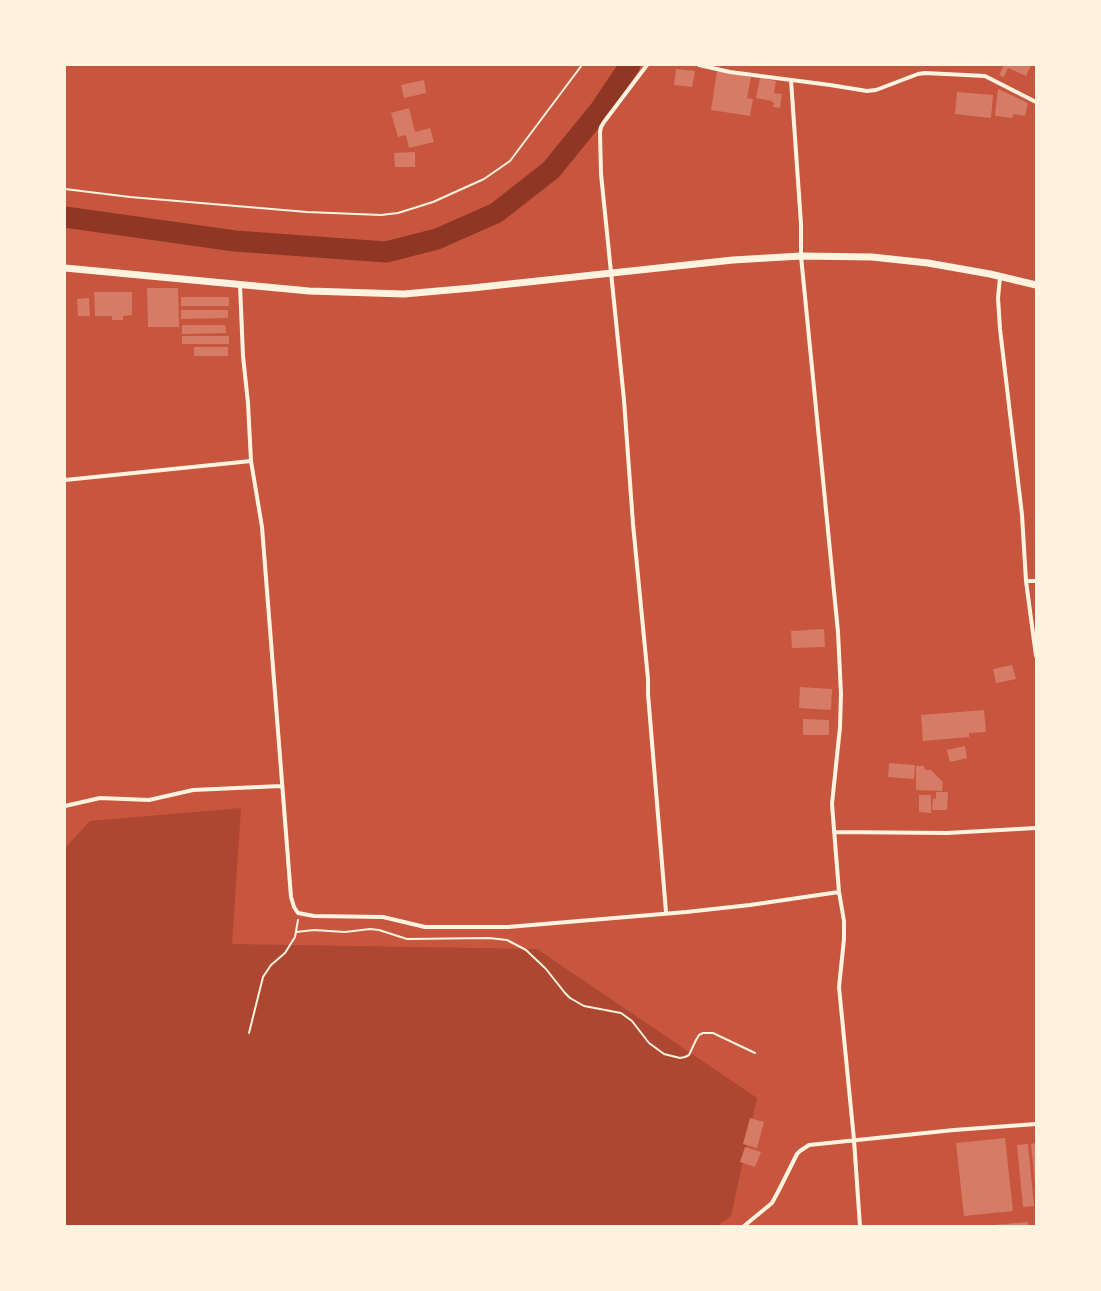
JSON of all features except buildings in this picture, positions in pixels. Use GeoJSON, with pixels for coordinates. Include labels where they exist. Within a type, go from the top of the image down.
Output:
{"type":"FeatureCollection","features":[{"type":"Feature","properties":{"kind":"street"},"geometry":{"type":"LineString","coordinates":[[647,65],[601,127],[601,174],[624,400],[666,912]]}},
{"type":"Feature","properties":{"kind":"street"},"geometry":{"type":"LineString","coordinates":[[699,65],[730,72],[830,84],[867,91],[876,90],[918,74],[925,73],[985,76],[1036,102]]}},
{"type":"Feature","properties":{"kind":"street"},"geometry":{"type":"LineString","coordinates":[[791,80],[801,256],[838,632],[841,694],[840,727],[832,804],[839,892],[844,921],[844,939],[839,987],[854,1140],[860,1226]]}},
{"type":"Feature","properties":{"kind":"street"},"geometry":{"type":"LineString","coordinates":[[65,268],[309,291],[404,294],[733,260],[801,256],[872,257],[928,263],[1000,276],[1036,285]]}},
{"type":"Feature","properties":{"kind":"street"},"geometry":{"type":"LineString","coordinates":[[1000,276],[998,298],[1000,329],[1022,515],[1026,582],[1036,656]]}},
{"type":"Feature","properties":{"kind":"street"},"geometry":{"type":"LineString","coordinates":[[240,285],[243,356],[248,404],[251,461],[262,527],[281,786],[291,898],[298,913],[314,916],[384,917],[425,927],[508,926],[750,905],[839,892]]}},
{"type":"Feature","properties":{"kind":"street"},"geometry":{"type":"LineString","coordinates":[[65,480],[251,461]]}},
{"type":"Feature","properties":{"kind":"street"},"geometry":{"type":"LineString","coordinates":[[1026,582],[1036,581]]}},
{"type":"Feature","properties":{"kind":"street"},"geometry":{"type":"LineString","coordinates":[[65,806],[100,798],[149,800],[193,790],[281,786]]}},
{"type":"Feature","properties":{"kind":"street"},"geometry":{"type":"LineString","coordinates":[[834,832],[947,833],[1036,828]]}},
{"type":"Feature","properties":{"kind":"street"},"geometry":{"type":"LineString","coordinates":[[744,1226],[775,1199],[797,1154],[804,1148],[815,1144],[1036,1124]]}},
{"type":"Feature","properties":{"kind":"path"},"geometry":{"type":"LineString","coordinates":[[65,189],[130,197],[307,212],[381,215],[398,213],[433,202],[484,179],[510,161],[582,65]]}},
{"type":"Feature","properties":{"kind":"path"},"geometry":{"type":"LineString","coordinates":[[249,1033],[263,977],[270,965],[285,953],[295,937],[298,913]]}},
{"type":"Feature","properties":{"kind":"path"},"geometry":{"type":"LineString","coordinates":[[296,932],[314,930],[345,932],[370,929],[379,930],[407,939],[489,938],[507,940],[526,950],[546,969],[570,998],[584,1006],[621,1013],[632,1021],[649,1043],[664,1054],[680,1058],[690,1055],[696,1040],[699,1035],[703,1033],[713,1033],[755,1053]]}},
{"type":"Feature","properties":{"kind":"shaded area"},"geometry":{"type":"Polygon","coordinates":[[[241,808],[232,944],[537,949],[757,1098],[731,1216],[717,1226],[65,1226],[65,848],[90,821],[241,808]]]}},
{"type":"Feature","properties":{"kind":"waterway"},"geometry":{"type":"LineString","coordinates":[[65,217],[235,241],[386,252],[437,239],[496,213],[551,170],[599,111],[630,65]]}}]}
